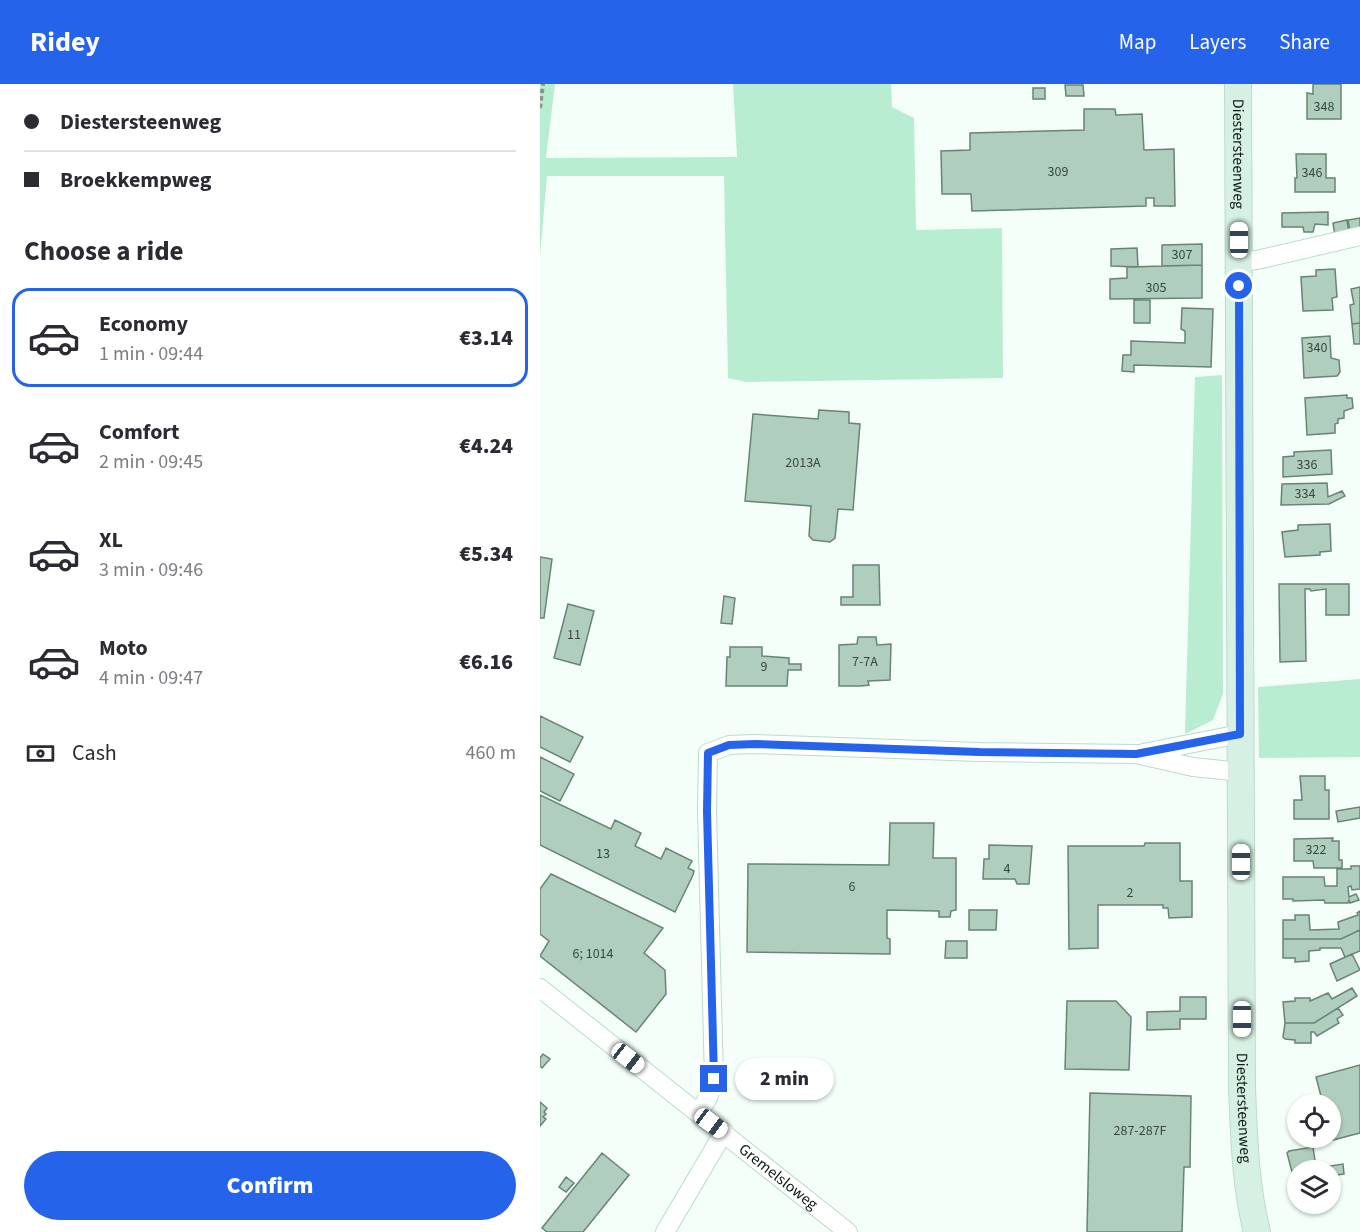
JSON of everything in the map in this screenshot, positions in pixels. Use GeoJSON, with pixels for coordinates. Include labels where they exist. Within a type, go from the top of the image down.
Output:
{"type":"FeatureCollection","features":[{"type":"Feature","properties":{"kind":"main road","name":"Diestersteenweg"},"geometry":{"type":"LineString","coordinates":[[1238,84],[1242,1087],[1245,1164],[1250,1207],[1257,1232]]}},
{"type":"Feature","properties":{"kind":"street"},"geometry":{"type":"LineString","coordinates":[[1239,262],[1257,260],[1360,236]]}},
{"type":"Feature","properties":{"kind":"street"},"geometry":{"type":"LineString","coordinates":[[698,1113],[708,1098],[714,1079],[707,811],[708,753],[729,745],[755,744],[968,752],[1136,754],[1240,734]]}},
{"type":"Feature","properties":{"kind":"street"},"geometry":{"type":"LineString","coordinates":[[1136,754],[1193,767],[1241,772]]}},
{"type":"Feature","properties":{"kind":"street","name":"Gremelsloweg"},"geometry":{"type":"LineString","coordinates":[[540,988],[848,1232]]}},
{"type":"Feature","properties":{"kind":"street"},"geometry":{"type":"LineString","coordinates":[[665,1232],[724,1132]]}},
{"type":"Feature","properties":{"kind":"path"},"geometry":{"type":"LineString","coordinates":[[540,108],[543,84]]}},
{"type":"Feature","properties":{"kind":"green space"},"geometry":{"type":"Polygon","coordinates":[[[540,84],[555,84],[546,158],[737,157],[733,84],[891,84],[892,107],[914,118],[916,230],[1002,228],[1003,378],[746,382],[728,378],[724,176],[547,176],[540,256],[540,84]]]}},
{"type":"Feature","properties":{"kind":"green space"},"geometry":{"type":"Polygon","coordinates":[[[1222,375],[1223,694],[1213,720],[1185,734],[1195,377],[1222,375]]]}},
{"type":"Feature","properties":{"kind":"green space"},"geometry":{"type":"Polygon","coordinates":[[[1360,679],[1360,757],[1259,758],[1258,687],[1360,679]]]}},
{"type":"Feature","properties":{"kind":"building"},"geometry":{"type":"Polygon","coordinates":[[[1313,84],[1341,84],[1341,119],[1307,119],[1307,93],[1313,94],[1313,84]]]}},
{"type":"Feature","properties":{"kind":"building"},"geometry":{"type":"Polygon","coordinates":[[[1065,85],[1083,85],[1084,96],[1066,96],[1065,85]]]}},
{"type":"Feature","properties":{"kind":"building"},"geometry":{"type":"Polygon","coordinates":[[[1033,88],[1045,88],[1045,99],[1033,99],[1033,88]]]}},
{"type":"Feature","properties":{"kind":"building"},"geometry":{"type":"Polygon","coordinates":[[[1084,109],[1115,109],[1116,115],[1142,114],[1144,150],[1174,149],[1175,206],[1154,206],[1154,198],[1146,198],[1146,206],[972,211],[971,194],[942,194],[941,151],[970,150],[970,133],[1084,130],[1084,109]]]}},
{"type":"Feature","properties":{"kind":"building"},"geometry":{"type":"Polygon","coordinates":[[[1296,154],[1326,154],[1326,178],[1335,178],[1335,192],[1295,192],[1296,154]]]}},
{"type":"Feature","properties":{"kind":"building"},"geometry":{"type":"Polygon","coordinates":[[[1328,212],[1328,225],[1315,224],[1313,232],[1304,232],[1303,227],[1282,227],[1282,213],[1328,212]]]}},
{"type":"Feature","properties":{"kind":"building"},"geometry":{"type":"Polygon","coordinates":[[[1360,218],[1360,229],[1350,231],[1348,220],[1360,218]]]}},
{"type":"Feature","properties":{"kind":"building"},"geometry":{"type":"Polygon","coordinates":[[[1347,220],[1349,234],[1335,236],[1333,223],[1347,220]]]}},
{"type":"Feature","properties":{"kind":"building"},"geometry":{"type":"Polygon","coordinates":[[[1202,244],[1202,265],[1162,266],[1162,245],[1202,244]]]}},
{"type":"Feature","properties":{"kind":"building"},"geometry":{"type":"Polygon","coordinates":[[[1137,248],[1138,267],[1111,266],[1111,249],[1137,248]]]}},
{"type":"Feature","properties":{"kind":"building"},"geometry":{"type":"Polygon","coordinates":[[[1202,265],[1202,298],[1110,299],[1110,279],[1127,278],[1127,267],[1202,265]]]}},
{"type":"Feature","properties":{"kind":"building"},"geometry":{"type":"Polygon","coordinates":[[[1335,269],[1337,297],[1332,298],[1333,310],[1303,311],[1301,277],[1316,276],[1316,270],[1335,269]]]}},
{"type":"Feature","properties":{"kind":"building"},"geometry":{"type":"Polygon","coordinates":[[[1360,287],[1360,323],[1352,324],[1350,305],[1354,304],[1351,289],[1360,287]]]}},
{"type":"Feature","properties":{"kind":"building"},"geometry":{"type":"Polygon","coordinates":[[[1134,300],[1150,300],[1150,323],[1134,323],[1134,300]]]}},
{"type":"Feature","properties":{"kind":"building"},"geometry":{"type":"Polygon","coordinates":[[[1182,308],[1213,309],[1211,367],[1134,365],[1134,372],[1122,371],[1123,355],[1131,355],[1131,341],[1185,343],[1185,331],[1181,329],[1182,308]]]}},
{"type":"Feature","properties":{"kind":"building"},"geometry":{"type":"Polygon","coordinates":[[[1360,323],[1360,344],[1354,344],[1352,324],[1360,323]]]}},
{"type":"Feature","properties":{"kind":"building"},"geometry":{"type":"Polygon","coordinates":[[[1330,336],[1331,358],[1339,360],[1340,372],[1337,376],[1304,378],[1302,338],[1330,336]]]}},
{"type":"Feature","properties":{"kind":"building"},"geometry":{"type":"Polygon","coordinates":[[[1347,395],[1347,398],[1352,398],[1353,408],[1344,411],[1344,418],[1338,419],[1338,423],[1335,424],[1335,433],[1307,435],[1305,398],[1347,395]]]}},
{"type":"Feature","properties":{"kind":"building"},"geometry":{"type":"Polygon","coordinates":[[[819,410],[849,412],[849,423],[860,424],[853,510],[838,509],[835,538],[830,542],[813,540],[809,536],[811,506],[745,501],[753,414],[818,419],[819,410]]]}},
{"type":"Feature","properties":{"kind":"building"},"geometry":{"type":"Polygon","coordinates":[[[1331,450],[1332,474],[1283,477],[1283,457],[1294,456],[1294,452],[1331,450]]]}},
{"type":"Feature","properties":{"kind":"building"},"geometry":{"type":"Polygon","coordinates":[[[1327,483],[1328,497],[1342,491],[1345,496],[1329,504],[1281,505],[1282,484],[1327,483]]]}},
{"type":"Feature","properties":{"kind":"building"},"geometry":{"type":"Polygon","coordinates":[[[1330,524],[1331,551],[1320,552],[1320,555],[1285,557],[1282,532],[1298,530],[1298,525],[1330,524]]]}},
{"type":"Feature","properties":{"kind":"building"},"geometry":{"type":"Polygon","coordinates":[[[540,557],[552,559],[544,618],[540,618],[540,557]]]}},
{"type":"Feature","properties":{"kind":"building"},"geometry":{"type":"Polygon","coordinates":[[[853,565],[879,565],[880,605],[841,605],[841,597],[853,597],[853,565]]]}},
{"type":"Feature","properties":{"kind":"building"},"geometry":{"type":"Polygon","coordinates":[[[1279,584],[1349,584],[1349,615],[1326,615],[1326,589],[1311,591],[1305,589],[1306,661],[1280,662],[1279,584]]]}},
{"type":"Feature","properties":{"kind":"building"},"geometry":{"type":"Polygon","coordinates":[[[724,596],[735,598],[732,624],[721,623],[724,596]]]}},
{"type":"Feature","properties":{"kind":"building"},"geometry":{"type":"Polygon","coordinates":[[[568,604],[594,611],[580,665],[554,658],[568,604]]]}},
{"type":"Feature","properties":{"kind":"building"},"geometry":{"type":"Polygon","coordinates":[[[858,637],[876,637],[877,645],[891,644],[890,680],[868,681],[869,685],[861,686],[839,686],[839,645],[857,644],[858,637]]]}},
{"type":"Feature","properties":{"kind":"building"},"geometry":{"type":"Polygon","coordinates":[[[730,647],[762,647],[762,656],[789,658],[789,664],[801,664],[801,670],[788,670],[787,686],[726,686],[727,657],[730,657],[730,647]]]}},
{"type":"Feature","properties":{"kind":"building"},"geometry":{"type":"Polygon","coordinates":[[[540,716],[583,737],[570,762],[540,747],[540,716]]]}},
{"type":"Feature","properties":{"kind":"building"},"geometry":{"type":"Polygon","coordinates":[[[540,757],[574,774],[560,801],[540,791],[540,757]]]}},
{"type":"Feature","properties":{"kind":"building"},"geometry":{"type":"Polygon","coordinates":[[[1300,776],[1325,776],[1325,790],[1329,790],[1329,819],[1294,819],[1294,800],[1302,800],[1300,776]]]}},
{"type":"Feature","properties":{"kind":"building"},"geometry":{"type":"Polygon","coordinates":[[[540,795],[611,829],[615,820],[641,833],[635,846],[661,859],[666,848],[692,861],[688,868],[694,871],[693,875],[675,912],[540,845],[540,795]]]}},
{"type":"Feature","properties":{"kind":"building"},"geometry":{"type":"Polygon","coordinates":[[[1360,807],[1360,818],[1338,822],[1336,811],[1360,807]]]}},
{"type":"Feature","properties":{"kind":"building"},"geometry":{"type":"Polygon","coordinates":[[[890,823],[934,823],[933,858],[956,858],[956,910],[951,911],[950,917],[939,917],[939,911],[887,910],[887,938],[890,939],[890,954],[747,952],[748,864],[889,865],[890,823]]]}},
{"type":"Feature","properties":{"kind":"building"},"geometry":{"type":"Polygon","coordinates":[[[1333,838],[1332,841],[1339,841],[1339,860],[1342,860],[1342,868],[1314,868],[1313,861],[1294,861],[1294,839],[1333,838]]]}},
{"type":"Feature","properties":{"kind":"building"},"geometry":{"type":"Polygon","coordinates":[[[1145,843],[1180,843],[1180,881],[1192,881],[1192,917],[1169,918],[1168,908],[1163,908],[1163,905],[1098,905],[1098,948],[1069,949],[1068,846],[1144,846],[1145,843]]]}},
{"type":"Feature","properties":{"kind":"building"},"geometry":{"type":"Polygon","coordinates":[[[989,845],[1032,846],[1029,884],[1017,884],[1015,879],[983,879],[984,859],[989,859],[989,845]]]}},
{"type":"Feature","properties":{"kind":"building"},"geometry":{"type":"Polygon","coordinates":[[[1351,866],[1360,866],[1360,889],[1352,890],[1351,886],[1348,887],[1349,897],[1356,894],[1359,900],[1350,903],[1349,900],[1348,903],[1325,903],[1324,900],[1283,899],[1283,877],[1324,877],[1325,886],[1337,886],[1337,869],[1351,869],[1351,866]]]}},
{"type":"Feature","properties":{"kind":"building"},"geometry":{"type":"Polygon","coordinates":[[[551,874],[663,928],[644,953],[665,970],[666,994],[636,1032],[540,956],[549,941],[540,934],[540,889],[551,874]]]}},
{"type":"Feature","properties":{"kind":"building"},"geometry":{"type":"Polygon","coordinates":[[[969,910],[997,910],[996,930],[969,930],[969,910]]]}},
{"type":"Feature","properties":{"kind":"building"},"geometry":{"type":"Polygon","coordinates":[[[1360,911],[1360,930],[1341,939],[1283,939],[1283,920],[1295,920],[1295,915],[1309,915],[1310,930],[1339,929],[1338,922],[1358,915],[1360,911]]]}},
{"type":"Feature","properties":{"kind":"building"},"geometry":{"type":"Polygon","coordinates":[[[1360,930],[1360,951],[1345,957],[1341,948],[1320,948],[1320,950],[1309,951],[1309,961],[1295,962],[1295,958],[1283,958],[1283,939],[1341,939],[1360,930]]]}},
{"type":"Feature","properties":{"kind":"building"},"geometry":{"type":"Polygon","coordinates":[[[946,941],[967,941],[967,958],[945,958],[946,941]]]}},
{"type":"Feature","properties":{"kind":"building"},"geometry":{"type":"Polygon","coordinates":[[[1352,954],[1360,970],[1337,981],[1330,964],[1352,954]]]}},
{"type":"Feature","properties":{"kind":"building"},"geometry":{"type":"Polygon","coordinates":[[[1352,988],[1357,996],[1314,1023],[1285,1023],[1283,1002],[1295,1001],[1295,998],[1310,998],[1310,1001],[1328,993],[1332,999],[1352,988]]]}},
{"type":"Feature","properties":{"kind":"building"},"geometry":{"type":"Polygon","coordinates":[[[1180,997],[1206,997],[1206,1019],[1180,1019],[1180,1029],[1147,1030],[1147,1012],[1180,1011],[1180,997]]]}},
{"type":"Feature","properties":{"kind":"building"},"geometry":{"type":"Polygon","coordinates":[[[1067,1001],[1116,1001],[1131,1017],[1129,1070],[1065,1069],[1067,1001]]]}},
{"type":"Feature","properties":{"kind":"building"},"geometry":{"type":"Polygon","coordinates":[[[1338,1008],[1343,1015],[1337,1019],[1339,1023],[1317,1036],[1311,1032],[1311,1043],[1295,1043],[1295,1040],[1283,1037],[1285,1023],[1314,1023],[1338,1008]]]}},
{"type":"Feature","properties":{"kind":"building"},"geometry":{"type":"Polygon","coordinates":[[[543,1054],[550,1059],[542,1068],[540,1058],[543,1054]]]}},
{"type":"Feature","properties":{"kind":"building"},"geometry":{"type":"Polygon","coordinates":[[[1360,1065],[1360,1133],[1341,1138],[1341,1094],[1320,1094],[1316,1077],[1360,1065]]]}},
{"type":"Feature","properties":{"kind":"building"},"geometry":{"type":"Polygon","coordinates":[[[1090,1093],[1191,1096],[1190,1167],[1184,1167],[1182,1232],[1087,1232],[1090,1093]]]}},
{"type":"Feature","properties":{"kind":"building"},"geometry":{"type":"Polygon","coordinates":[[[540,1102],[547,1108],[543,1117],[546,1119],[540,1126],[540,1102]]]}},
{"type":"Feature","properties":{"kind":"building"},"geometry":{"type":"Polygon","coordinates":[[[1313,1148],[1315,1160],[1289,1160],[1287,1153],[1313,1148]]]}},
{"type":"Feature","properties":{"kind":"building"},"geometry":{"type":"Polygon","coordinates":[[[602,1153],[629,1175],[583,1232],[547,1232],[542,1228],[602,1153]]]}},
{"type":"Feature","properties":{"kind":"building"},"geometry":{"type":"Polygon","coordinates":[[[1341,1164],[1343,1164],[1344,1174],[1341,1174],[1341,1164]]]}},
{"type":"Feature","properties":{"kind":"building"},"geometry":{"type":"Polygon","coordinates":[[[566,1177],[574,1183],[566,1192],[559,1187],[566,1177]]]}},
{"type":"Feature","properties":{"kind":"route"},"geometry":{"type":"LineString","coordinates":[[714,1079],[707,811],[708,753],[729,745],[755,744],[979,752],[1136,754],[1240,734],[1239,286]]}}]}
